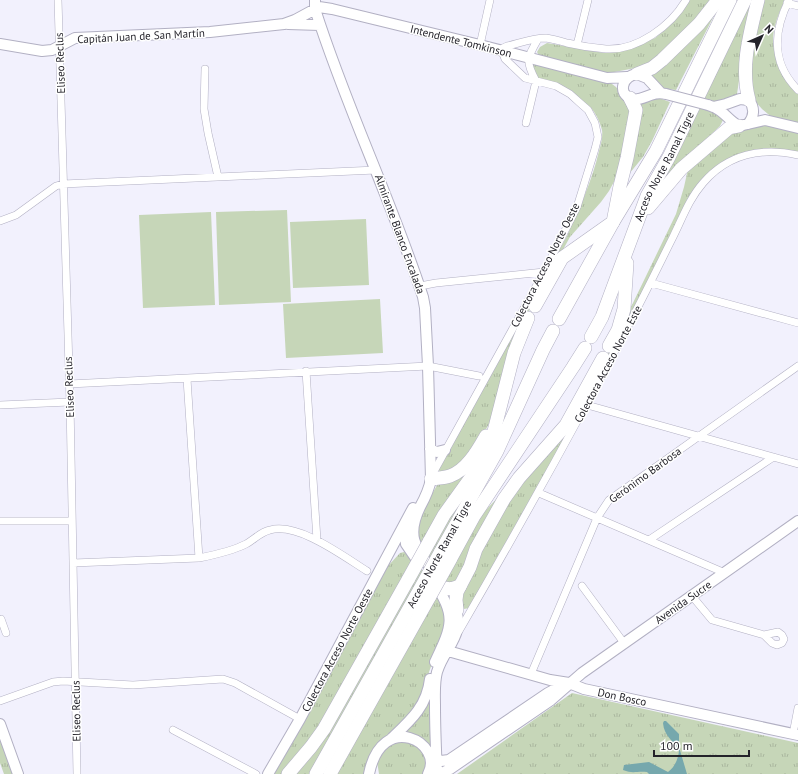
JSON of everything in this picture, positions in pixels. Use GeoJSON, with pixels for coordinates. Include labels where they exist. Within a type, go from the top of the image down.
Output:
{"type":"FeatureCollection","features":[{"type":"Feature","properties":{"kind":"highway"},"geometry":{"type":"LineString","coordinates":[[632,75],[652,68],[662,60],[699,24],[718,0]]}},
{"type":"Feature","properties":{"kind":"highway","name":"Acceso Norte Ramal Tigre"},"geometry":{"type":"LineString","coordinates":[[330,774],[433,590],[445,556],[497,451],[543,350],[613,222],[656,151],[730,0]]}},
{"type":"Feature","properties":{"kind":"highway","name":"Acceso Norte Ramal Tigre"},"geometry":{"type":"LineString","coordinates":[[445,556],[474,516],[574,367],[602,317],[647,196],[670,157],[745,0]]}},
{"type":"Feature","properties":{"kind":"highway"},"geometry":{"type":"LineString","coordinates":[[751,104],[745,82],[748,43],[758,0]]}},
{"type":"Feature","properties":{"kind":"highway"},"geometry":{"type":"LineString","coordinates":[[288,774],[311,748],[324,729],[444,516],[472,476],[487,451],[501,408],[514,353],[532,312],[562,258],[613,222],[636,110],[627,94]]}},
{"type":"Feature","properties":{"kind":"highway"},"geometry":{"type":"LineString","coordinates":[[635,228],[656,197],[681,169],[729,128],[743,125]]}},
{"type":"Feature","properties":{"kind":"highway"},"geometry":{"type":"LineString","coordinates":[[457,610],[457,592],[470,567],[476,549],[504,499],[519,478],[566,426],[618,330],[624,309],[628,249]]}},
{"type":"Feature","properties":{"kind":"highway"},"geometry":{"type":"LineString","coordinates":[[431,479],[450,476],[462,468],[482,442],[501,408]]}},
{"type":"Feature","properties":{"kind":"highway"},"geometry":{"type":"LineString","coordinates":[[433,590],[451,589],[460,586]]}},
{"type":"Feature","properties":{"kind":"highway","name":"Acceso Norte Ramal Tigre"},"geometry":{"type":"LineString","coordinates":[[316,774],[433,590]]}},
{"type":"Feature","properties":{"kind":"street","name":"Eliseo Reclus"},"geometry":{"type":"LineString","coordinates":[[58,0],[70,402],[77,774]]}},
{"type":"Feature","properties":{"kind":"street"},"geometry":{"type":"LineString","coordinates":[[480,45],[490,0]]}},
{"type":"Feature","properties":{"kind":"street"},"geometry":{"type":"LineString","coordinates":[[577,45],[588,0]]}},
{"type":"Feature","properties":{"kind":"street"},"geometry":{"type":"LineString","coordinates":[[502,51],[503,48],[507,46],[548,38],[577,45],[607,49],[622,47],[636,43],[653,34],[668,23],[686,0]]}},
{"type":"Feature","properties":{"kind":"street"},"geometry":{"type":"LineString","coordinates":[[798,6],[788,2],[778,28],[777,43],[779,59],[784,72],[790,82],[798,90]]}},
{"type":"Feature","properties":{"kind":"street","name":"Capitán Juan de San Martín"},"geometry":{"type":"LineString","coordinates":[[284,24],[295,20],[315,5]]}},
{"type":"Feature","properties":{"kind":"street","name":"Intendente Tomkinson"},"geometry":{"type":"LineString","coordinates":[[315,5],[480,45],[607,78],[632,75]]}},
{"type":"Feature","properties":{"kind":"street","name":"Almirante Blanco Encalada"},"geometry":{"type":"LineString","coordinates":[[315,5],[336,73],[376,170],[420,286],[426,308],[431,479],[430,489],[414,520],[413,529],[417,549],[433,590],[457,610],[458,618],[456,635],[440,666],[435,683],[435,744],[432,763],[439,774]]}},
{"type":"Feature","properties":{"kind":"street","name":"Capitán Juan de San Martín"},"geometry":{"type":"LineString","coordinates":[[0,44],[42,51],[52,50],[75,38],[210,32],[284,24],[320,25]]}},
{"type":"Feature","properties":{"kind":"street"},"geometry":{"type":"LineString","coordinates":[[526,123],[536,81],[530,70],[528,58],[538,39]]}},
{"type":"Feature","properties":{"kind":"street","name":"Colectora Acceso Norte Oeste"},"geometry":{"type":"LineString","coordinates":[[431,479],[445,450],[544,272],[577,207],[595,149],[598,131],[588,110],[570,94],[556,86],[525,78],[505,59],[502,51]]}},
{"type":"Feature","properties":{"kind":"street"},"geometry":{"type":"LineString","coordinates":[[205,69],[204,109],[218,177]]}},
{"type":"Feature","properties":{"kind":"street"},"geometry":{"type":"LineString","coordinates":[[663,93],[647,78],[632,75],[623,83],[627,94],[636,100],[652,94],[663,93],[711,106],[723,112],[735,124],[743,125],[765,120],[798,128]]}},
{"type":"Feature","properties":{"kind":"street","name":"Intendente Tomkinson"},"geometry":{"type":"LineString","coordinates":[[607,78],[627,94]]}},
{"type":"Feature","properties":{"kind":"street"},"geometry":{"type":"LineString","coordinates":[[711,106],[726,104],[740,99],[751,104],[765,120]]}},
{"type":"Feature","properties":{"kind":"street"},"geometry":{"type":"LineString","coordinates":[[743,125],[753,116],[751,104]]}},
{"type":"Feature","properties":{"kind":"street","name":"Colectora Acceso Norte Este"},"geometry":{"type":"LineString","coordinates":[[456,635],[539,493],[587,405],[651,283],[693,196],[703,182],[731,161],[755,153],[767,151],[798,155]]}},
{"type":"Feature","properties":{"kind":"street"},"geometry":{"type":"LineString","coordinates":[[0,221],[16,215],[56,186],[63,184],[376,170]]}},
{"type":"Feature","properties":{"kind":"street"},"geometry":{"type":"LineString","coordinates":[[420,286],[544,272]]}},
{"type":"Feature","properties":{"kind":"street"},"geometry":{"type":"LineString","coordinates":[[651,283],[798,323]]}},
{"type":"Feature","properties":{"kind":"street"},"geometry":{"type":"LineString","coordinates":[[69,384],[428,366],[479,376]]}},
{"type":"Feature","properties":{"kind":"street","name":"Gerónimo Barbosa"},"geometry":{"type":"LineString","coordinates":[[530,674],[597,518],[609,500],[798,366]]}},
{"type":"Feature","properties":{"kind":"street"},"geometry":{"type":"LineString","coordinates":[[306,371],[317,540]]}},
{"type":"Feature","properties":{"kind":"street"},"geometry":{"type":"LineString","coordinates":[[187,379],[199,558]]}},
{"type":"Feature","properties":{"kind":"street"},"geometry":{"type":"LineString","coordinates":[[0,405],[70,402]]}},
{"type":"Feature","properties":{"kind":"street"},"geometry":{"type":"LineString","coordinates":[[587,405],[772,458],[798,464]]}},
{"type":"Feature","properties":{"kind":"street"},"geometry":{"type":"LineString","coordinates":[[430,449],[437,452],[445,450]]}},
{"type":"Feature","properties":{"kind":"street"},"geometry":{"type":"LineString","coordinates":[[649,540],[772,458]]}},
{"type":"Feature","properties":{"kind":"street"},"geometry":{"type":"LineString","coordinates":[[404,525],[425,486],[431,479]]}},
{"type":"Feature","properties":{"kind":"street"},"geometry":{"type":"LineString","coordinates":[[539,493],[725,573]]}},
{"type":"Feature","properties":{"kind":"street"},"geometry":{"type":"LineString","coordinates":[[0,521],[72,521]]}},
{"type":"Feature","properties":{"kind":"street","name":"Avenida Sucre"},"geometry":{"type":"LineString","coordinates":[[439,774],[551,700],[569,684],[624,643],[798,521]]}},
{"type":"Feature","properties":{"kind":"street","name":"Almirante Blanco Encalada"},"geometry":{"type":"LineString","coordinates":[[373,761],[380,746],[392,738],[415,716],[423,703],[428,692],[432,668],[450,625],[450,613],[448,606],[433,590],[406,544],[404,525]]}},
{"type":"Feature","properties":{"kind":"street","name":"Colectora Acceso Norte Oeste"},"geometry":{"type":"LineString","coordinates":[[268,774],[300,719],[404,525]]}},
{"type":"Feature","properties":{"kind":"street"},"geometry":{"type":"LineString","coordinates":[[73,563],[199,558],[246,544],[270,530],[289,529],[317,540],[367,571]]}},
{"type":"Feature","properties":{"kind":"street"},"geometry":{"type":"LineString","coordinates":[[390,551],[400,545],[406,544],[417,549]]}},
{"type":"Feature","properties":{"kind":"street"},"geometry":{"type":"LineString","coordinates":[[582,586],[624,643]]}},
{"type":"Feature","properties":{"kind":"street"},"geometry":{"type":"LineString","coordinates":[[692,596],[712,620],[764,635]]}},
{"type":"Feature","properties":{"kind":"street"},"geometry":{"type":"LineString","coordinates":[[0,617],[6,633]]}},
{"type":"Feature","properties":{"kind":"street","name":"Don Bosco"},"geometry":{"type":"LineString","coordinates":[[448,651],[584,689],[796,734]]}},
{"type":"Feature","properties":{"kind":"street"},"geometry":{"type":"LineString","coordinates":[[0,702],[53,682],[63,681],[133,686],[223,679],[235,683],[300,719]]}},
{"type":"Feature","properties":{"kind":"street","name":"Avenida Sucre"},"geometry":{"type":"LineString","coordinates":[[432,763],[449,760],[548,692],[560,686],[569,684]]}},
{"type":"Feature","properties":{"kind":"street"},"geometry":{"type":"LineString","coordinates":[[796,734],[798,708]]}},
{"type":"Feature","properties":{"kind":"street"},"geometry":{"type":"LineString","coordinates":[[0,724],[18,774]]}},
{"type":"Feature","properties":{"kind":"street"},"geometry":{"type":"LineString","coordinates":[[173,730],[256,774]]}},
{"type":"Feature","properties":{"kind":"street"},"geometry":{"type":"LineString","coordinates":[[392,738],[404,737],[412,739],[424,747],[432,763]]}},
{"type":"Feature","properties":{"kind":"street"},"geometry":{"type":"LineString","coordinates":[[370,774],[373,761]]}},
{"type":"Feature","properties":{"kind":"street"},"geometry":{"type":"LineString","coordinates":[[373,761],[375,774]]}},
{"type":"Feature","properties":{"kind":"green space"},"geometry":{"type":"Polygon","coordinates":[[[689,0],[714,0],[659,57],[641,67],[609,73],[540,57],[537,52],[540,47],[547,43],[604,53],[630,48],[655,38],[679,16],[689,0]]]}},
{"type":"Feature","properties":{"kind":"green space"},"geometry":{"type":"Polygon","coordinates":[[[722,0],[676,90],[659,88],[648,76],[722,0]]]}},
{"type":"Feature","properties":{"kind":"green space"},"geometry":{"type":"Polygon","coordinates":[[[751,0],[737,94],[724,102],[709,100],[704,109],[715,112],[722,117],[723,120],[720,126],[685,159],[657,189],[751,0]]]}},
{"type":"Feature","properties":{"kind":"green space"},"geometry":{"type":"Polygon","coordinates":[[[763,0],[785,0],[776,23],[773,35],[773,45],[782,71],[798,94],[798,125],[774,119],[754,100],[748,71],[763,0]]]}},
{"type":"Feature","properties":{"kind":"green space"},"geometry":{"type":"Polygon","coordinates":[[[531,63],[608,81],[616,87],[631,106],[630,115],[616,178],[601,202],[570,237],[520,327],[495,412],[483,435],[463,465],[441,473],[438,469],[567,236],[589,184],[601,143],[601,127],[591,108],[568,94],[529,76],[528,72],[531,63]]]}},
{"type":"Feature","properties":{"kind":"green space"},"geometry":{"type":"Polygon","coordinates":[[[659,98],[670,102],[643,157],[629,174],[639,103],[659,98]]]}},
{"type":"Feature","properties":{"kind":"green space"},"geometry":{"type":"Polygon","coordinates":[[[758,123],[798,131],[798,154],[737,157],[701,182],[687,200],[645,287],[584,404],[560,445],[555,458],[469,608],[464,609],[462,607],[463,590],[478,556],[507,500],[596,376],[617,336],[676,214],[688,169],[730,132],[758,123]]]}},
{"type":"Feature","properties":{"kind":"green space"},"geometry":{"type":"Polygon","coordinates":[[[287,210],[291,302],[219,305],[216,212],[287,210]]]}},
{"type":"Feature","properties":{"kind":"green space"},"geometry":{"type":"Polygon","coordinates":[[[211,212],[215,305],[143,308],[139,215],[211,212]]]}},
{"type":"Feature","properties":{"kind":"green space"},"geometry":{"type":"Polygon","coordinates":[[[366,219],[369,285],[293,288],[290,222],[366,219]]]}},
{"type":"Feature","properties":{"kind":"green space"},"geometry":{"type":"Polygon","coordinates":[[[380,299],[383,353],[286,358],[283,304],[380,299]]]}},
{"type":"Feature","properties":{"kind":"green space"},"geometry":{"type":"Polygon","coordinates":[[[480,470],[430,562],[419,544],[416,521],[439,482],[466,471],[480,470]]]}},
{"type":"Feature","properties":{"kind":"green space"},"geometry":{"type":"Polygon","coordinates":[[[502,493],[454,588],[442,580],[484,512],[502,493]]]}},
{"type":"Feature","properties":{"kind":"green space"},"geometry":{"type":"Polygon","coordinates":[[[404,552],[413,558],[326,721],[286,774],[273,774],[387,567],[400,553],[404,552]]]}},
{"type":"Feature","properties":{"kind":"green space"},"geometry":{"type":"Polygon","coordinates":[[[418,565],[424,572],[313,774],[294,774],[418,565]]]}},
{"type":"Feature","properties":{"kind":"green space"},"geometry":{"type":"Polygon","coordinates":[[[437,590],[449,617],[429,672],[426,691],[368,774],[334,774],[437,590]]]}},
{"type":"Feature","properties":{"kind":"green space"},"geometry":{"type":"Polygon","coordinates":[[[572,693],[798,743],[798,774],[457,774],[572,693]]]}},
{"type":"Feature","properties":{"kind":"green space"},"geometry":{"type":"Polygon","coordinates":[[[432,694],[431,751],[399,734],[432,694]]]}},
{"type":"Feature","properties":{"kind":"green space"},"geometry":{"type":"Polygon","coordinates":[[[0,735],[15,774],[4,774],[0,763],[0,735]]]}},
{"type":"Feature","properties":{"kind":"green space"},"geometry":{"type":"Polygon","coordinates":[[[402,740],[409,742],[422,751],[425,761],[424,774],[379,774],[377,761],[382,750],[402,740]]]}},
{"type":"Feature","properties":{"kind":"water"},"geometry":{"type":"Polygon","coordinates":[[[664,721],[666,721],[679,734],[679,747],[687,774],[649,774],[647,772],[632,772],[623,770],[624,765],[649,762],[668,772],[673,768],[679,751],[665,731],[664,721]]]}}]}
